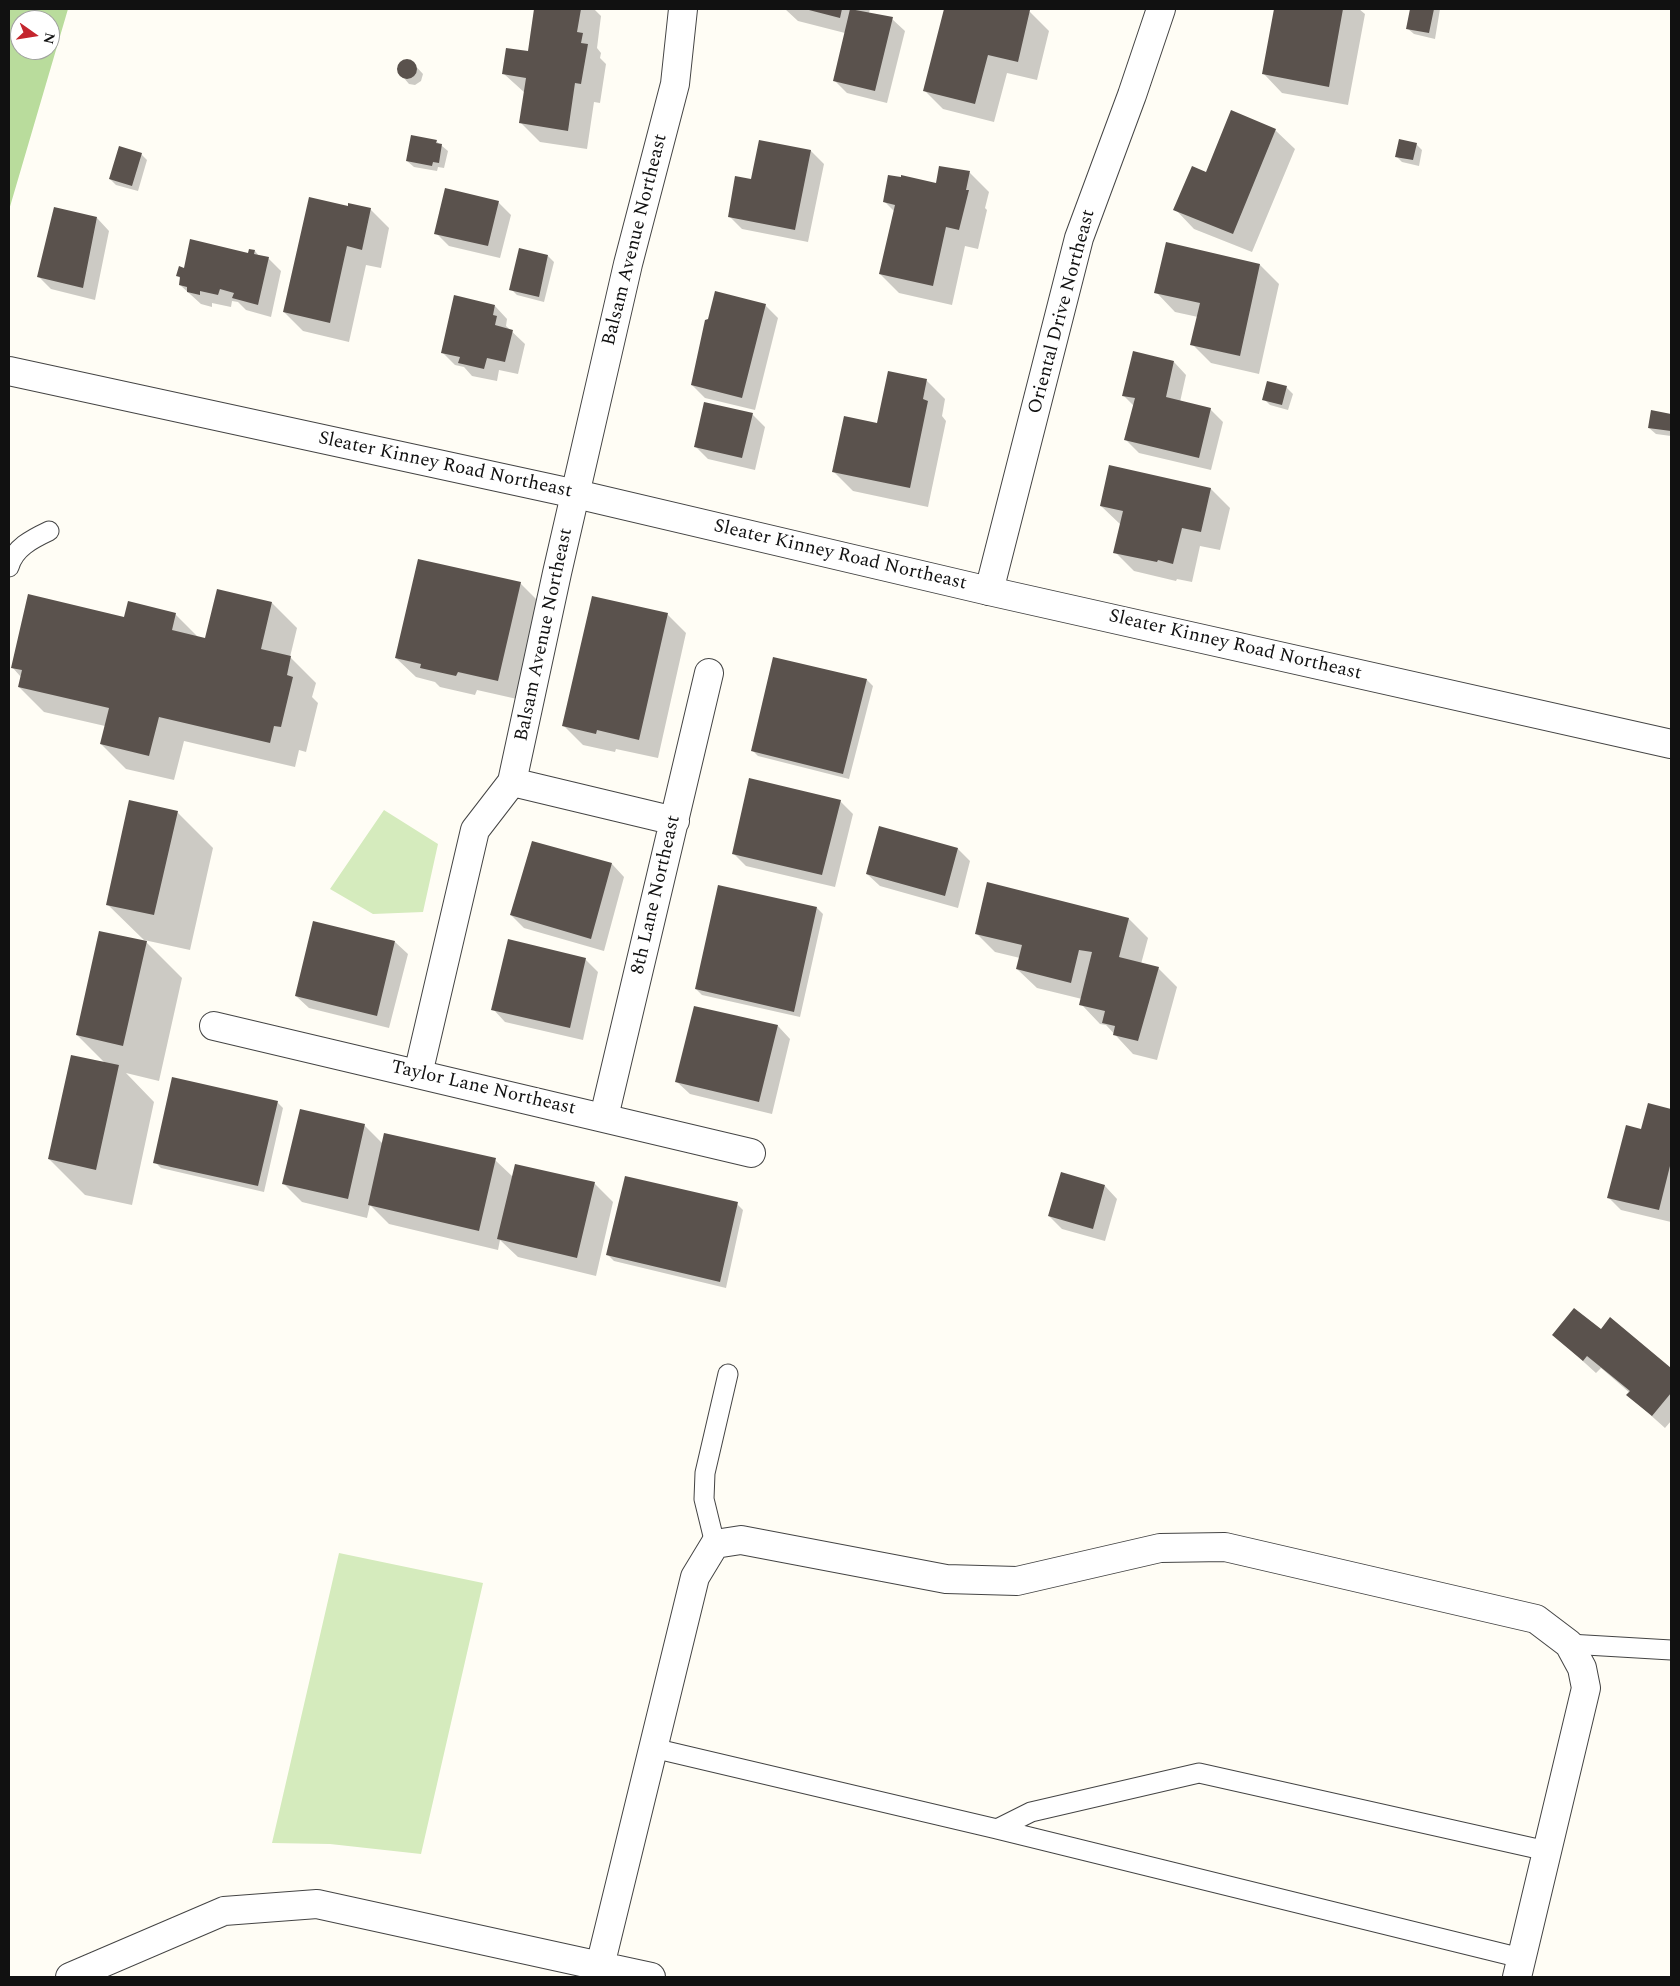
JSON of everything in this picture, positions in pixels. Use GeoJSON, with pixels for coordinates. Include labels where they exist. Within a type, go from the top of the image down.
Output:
{"type":"FeatureCollection","features":[{"type":"Feature","properties":{"kind":"street","name":"Balsam Avenue Northeast"},"geometry":{"type":"LineString","coordinates":[[418,1074],[475,830],[512,782],[557,572],[628,264],[675,84],[683,9]]}},
{"type":"Feature","properties":{"kind":"street","name":"Oriental Drive Northeast"},"geometry":{"type":"LineString","coordinates":[[989,591],[1079,238],[1132,96],[1161,9]]}},
{"type":"Feature","properties":{"kind":"street","name":"Sleater Kinney Road Northeast"},"geometry":{"type":"LineString","coordinates":[[9,371],[576,494],[989,591],[1671,744]]}},
{"type":"Feature","properties":{"kind":"street","name":"8th Lane Northeast"},"geometry":{"type":"LineString","coordinates":[[604,1117],[709,673]]}},
{"type":"Feature","properties":{"kind":"street"},"geometry":{"type":"LineString","coordinates":[[512,782],[674,821]]}},
{"type":"Feature","properties":{"kind":"street","name":"Taylor Lane Northeast"},"geometry":{"type":"LineString","coordinates":[[214,1026],[751,1153]]}},
{"type":"Feature","properties":{"kind":"street"},"geometry":{"type":"LineString","coordinates":[[600,1966],[695,1577],[715,1544],[741,1540],[946,1580],[1017,1581],[1160,1548],[1226,1547],[1536,1619],[1569,1644],[1582,1668],[1586,1688],[1519,1967]]}},
{"type":"Feature","properties":{"kind":"street"},"geometry":{"type":"LineString","coordinates":[[70,1977],[224,1911],[317,1904],[651,1977]]}},
{"type":"Feature","properties":{"kind":"lane"},"geometry":{"type":"LineString","coordinates":[[9,567],[10,561],[27,541],[49,531]]}},
{"type":"Feature","properties":{"kind":"lane"},"geometry":{"type":"LineString","coordinates":[[715,1544],[704,1499],[705,1473],[728,1374]]}},
{"type":"Feature","properties":{"kind":"lane"},"geometry":{"type":"LineString","coordinates":[[1569,1644],[1671,1650]]}},
{"type":"Feature","properties":{"kind":"lane"},"geometry":{"type":"LineString","coordinates":[[653,1748],[997,1829],[1519,1967]]}},
{"type":"Feature","properties":{"kind":"lane"},"geometry":{"type":"LineString","coordinates":[[997,1829],[1031,1812],[1199,1773],[1547,1851]]}},
{"type":"Feature","properties":{"kind":"green space"},"geometry":{"type":"Polygon","coordinates":[[[9,9],[68,9],[60,36],[60,10],[10,10],[10,60],[53,60],[9,210],[9,9]]]}},
{"type":"Feature","properties":{"kind":"green space"},"geometry":{"type":"Polygon","coordinates":[[[384,810],[438,844],[423,912],[373,914],[330,889],[384,810]]]}},
{"type":"Feature","properties":{"kind":"green space"},"geometry":{"type":"Polygon","coordinates":[[[339,1553],[483,1583],[421,1854],[330,1844],[272,1843],[339,1553]]]}},
{"type":"Feature","properties":{"kind":"building"},"geometry":{"type":"Polygon","coordinates":[[[534,9],[581,9],[577,32],[583,33],[581,43],[588,44],[581,84],[575,83],[568,131],[519,123],[526,78],[502,74],[506,48],[528,51],[534,9]]]}},
{"type":"Feature","properties":{"kind":"building"},"geometry":{"type":"Polygon","coordinates":[[[805,9],[842,9],[840,18],[805,9]]]}},
{"type":"Feature","properties":{"kind":"building"},"geometry":{"type":"Polygon","coordinates":[[[850,9],[893,17],[875,91],[833,81],[850,9]]]}},
{"type":"Feature","properties":{"kind":"building"},"geometry":{"type":"Polygon","coordinates":[[[944,9],[1030,10],[1018,62],[988,55],[975,104],[923,91],[944,9]]]}},
{"type":"Feature","properties":{"kind":"building"},"geometry":{"type":"Polygon","coordinates":[[[1274,9],[1343,9],[1329,87],[1262,74],[1274,9]]]}},
{"type":"Feature","properties":{"kind":"building"},"geometry":{"type":"Polygon","coordinates":[[[1410,9],[1434,9],[1429,33],[1406,29],[1410,9]]]}},
{"type":"Feature","properties":{"kind":"building"},"geometry":{"type":"Polygon","coordinates":[[[407,59],[414,62],[417,69],[414,76],[407,79],[400,76],[397,69],[400,62],[407,59]]]}},
{"type":"Feature","properties":{"kind":"building"},"geometry":{"type":"Polygon","coordinates":[[[1231,110],[1276,129],[1233,234],[1173,210],[1192,166],[1206,172],[1231,110]]]}},
{"type":"Feature","properties":{"kind":"building"},"geometry":{"type":"Polygon","coordinates":[[[411,135],[437,140],[436,143],[442,144],[439,163],[433,162],[432,166],[406,161],[411,135]]]}},
{"type":"Feature","properties":{"kind":"building"},"geometry":{"type":"Polygon","coordinates":[[[1399,139],[1417,143],[1413,160],[1395,157],[1399,139]]]}},
{"type":"Feature","properties":{"kind":"building"},"geometry":{"type":"Polygon","coordinates":[[[759,140],[811,150],[795,230],[728,217],[735,176],[751,179],[759,140]]]}},
{"type":"Feature","properties":{"kind":"building"},"geometry":{"type":"Polygon","coordinates":[[[119,146],[142,153],[132,186],[109,179],[119,146]]]}},
{"type":"Feature","properties":{"kind":"building"},"geometry":{"type":"Polygon","coordinates":[[[939,166],[970,171],[966,190],[969,190],[959,230],[946,227],[933,286],[879,274],[895,205],[883,202],[888,175],[901,177],[901,175],[936,183],[939,166]]]}},
{"type":"Feature","properties":{"kind":"building"},"geometry":{"type":"Polygon","coordinates":[[[445,188],[499,201],[488,246],[434,234],[445,188]]]}},
{"type":"Feature","properties":{"kind":"building"},"geometry":{"type":"Polygon","coordinates":[[[309,197],[348,206],[348,203],[371,208],[362,250],[347,246],[330,323],[283,312],[309,197]]]}},
{"type":"Feature","properties":{"kind":"building"},"geometry":{"type":"Polygon","coordinates":[[[54,207],[97,217],[83,288],[37,277],[54,207]]]}},
{"type":"Feature","properties":{"kind":"building"},"geometry":{"type":"Polygon","coordinates":[[[190,239],[248,253],[249,249],[255,250],[254,254],[269,257],[258,305],[232,298],[234,293],[220,289],[218,295],[200,291],[200,295],[187,292],[187,287],[179,285],[180,277],[176,276],[179,266],[184,268],[190,239]]]}},
{"type":"Feature","properties":{"kind":"building"},"geometry":{"type":"Polygon","coordinates":[[[1166,242],[1260,264],[1240,356],[1190,345],[1200,303],[1154,293],[1166,242]]]}},
{"type":"Feature","properties":{"kind":"building"},"geometry":{"type":"Polygon","coordinates":[[[519,248],[548,255],[539,297],[509,290],[519,248]]]}},
{"type":"Feature","properties":{"kind":"building"},"geometry":{"type":"Polygon","coordinates":[[[715,291],[766,304],[742,398],[691,385],[705,320],[708,319],[715,291]]]}},
{"type":"Feature","properties":{"kind":"building"},"geometry":{"type":"Polygon","coordinates":[[[454,295],[495,305],[493,315],[497,316],[495,325],[513,330],[505,362],[487,358],[484,369],[458,363],[460,357],[441,353],[454,295]]]}},
{"type":"Feature","properties":{"kind":"building"},"geometry":{"type":"Polygon","coordinates":[[[1133,351],[1174,361],[1166,397],[1211,408],[1199,458],[1124,440],[1135,398],[1122,396],[1133,351]]]}},
{"type":"Feature","properties":{"kind":"building"},"geometry":{"type":"Polygon","coordinates":[[[888,371],[927,379],[923,399],[928,401],[910,488],[832,472],[844,416],[877,423],[888,371]]]}},
{"type":"Feature","properties":{"kind":"building"},"geometry":{"type":"Polygon","coordinates":[[[1267,381],[1287,386],[1282,405],[1262,400],[1267,381]]]}},
{"type":"Feature","properties":{"kind":"building"},"geometry":{"type":"Polygon","coordinates":[[[704,402],[753,413],[742,458],[694,447],[704,402]]]}},
{"type":"Feature","properties":{"kind":"building"},"geometry":{"type":"Polygon","coordinates":[[[1651,410],[1671,414],[1671,431],[1648,428],[1651,410]]]}},
{"type":"Feature","properties":{"kind":"building"},"geometry":{"type":"Polygon","coordinates":[[[1109,465],[1211,488],[1201,532],[1182,528],[1173,564],[1113,553],[1123,511],[1100,506],[1109,465]]]}},
{"type":"Feature","properties":{"kind":"building"},"geometry":{"type":"Polygon","coordinates":[[[418,559],[521,582],[498,681],[458,672],[456,676],[420,668],[421,664],[395,658],[418,559]]]}},
{"type":"Feature","properties":{"kind":"building"},"geometry":{"type":"Polygon","coordinates":[[[217,589],[272,602],[261,649],[291,656],[287,675],[293,677],[281,727],[274,726],[270,743],[159,717],[149,756],[100,744],[109,708],[18,687],[22,670],[11,668],[28,594],[124,617],[128,601],[176,613],[172,630],[205,638],[217,589]]]}},
{"type":"Feature","properties":{"kind":"building"},"geometry":{"type":"Polygon","coordinates":[[[592,596],[668,613],[639,740],[597,730],[596,734],[562,726],[592,596]]]}},
{"type":"Feature","properties":{"kind":"building"},"geometry":{"type":"Polygon","coordinates":[[[773,657],[867,679],[843,774],[751,751],[773,657]]]}},
{"type":"Feature","properties":{"kind":"building"},"geometry":{"type":"Polygon","coordinates":[[[749,778],[841,800],[822,875],[732,854],[749,778]]]}},
{"type":"Feature","properties":{"kind":"building"},"geometry":{"type":"Polygon","coordinates":[[[129,800],[178,811],[154,915],[106,905],[129,800]]]}},
{"type":"Feature","properties":{"kind":"building"},"geometry":{"type":"Polygon","coordinates":[[[879,826],[958,848],[945,896],[866,874],[879,826]]]}},
{"type":"Feature","properties":{"kind":"building"},"geometry":{"type":"Polygon","coordinates":[[[532,841],[612,863],[591,939],[510,915],[532,841]]]}},
{"type":"Feature","properties":{"kind":"building"},"geometry":{"type":"Polygon","coordinates":[[[987,882],[1129,918],[1119,957],[1159,967],[1138,1041],[1113,1035],[1115,1026],[1102,1023],[1105,1011],[1079,1005],[1092,952],[1079,950],[1071,983],[1016,969],[1022,945],[975,934],[987,882]]]}},
{"type":"Feature","properties":{"kind":"building"},"geometry":{"type":"Polygon","coordinates":[[[718,885],[817,907],[794,1012],[695,989],[718,885]]]}},
{"type":"Feature","properties":{"kind":"building"},"geometry":{"type":"Polygon","coordinates":[[[313,921],[395,941],[377,1016],[295,996],[313,921]]]}},
{"type":"Feature","properties":{"kind":"building"},"geometry":{"type":"Polygon","coordinates":[[[99,931],[147,941],[123,1046],[76,1035],[99,931]]]}},
{"type":"Feature","properties":{"kind":"building"},"geometry":{"type":"Polygon","coordinates":[[[508,939],[586,958],[570,1028],[491,1010],[508,939]]]}},
{"type":"Feature","properties":{"kind":"building"},"geometry":{"type":"Polygon","coordinates":[[[694,1006],[778,1025],[759,1102],[675,1082],[694,1006]]]}},
{"type":"Feature","properties":{"kind":"building"},"geometry":{"type":"Polygon","coordinates":[[[71,1055],[119,1065],[96,1170],[48,1159],[71,1055]]]}},
{"type":"Feature","properties":{"kind":"building"},"geometry":{"type":"Polygon","coordinates":[[[172,1077],[278,1101],[258,1186],[153,1163],[172,1077]]]}},
{"type":"Feature","properties":{"kind":"building"},"geometry":{"type":"Polygon","coordinates":[[[1648,1103],[1671,1109],[1671,1162],[1659,1210],[1607,1198],[1626,1125],[1641,1129],[1648,1103]]]}},
{"type":"Feature","properties":{"kind":"building"},"geometry":{"type":"Polygon","coordinates":[[[300,1109],[365,1124],[348,1199],[282,1184],[300,1109]]]}},
{"type":"Feature","properties":{"kind":"building"},"geometry":{"type":"Polygon","coordinates":[[[384,1133],[496,1158],[479,1231],[368,1205],[384,1133]]]}},
{"type":"Feature","properties":{"kind":"building"},"geometry":{"type":"Polygon","coordinates":[[[515,1164],[595,1182],[577,1258],[497,1239],[515,1164]]]}},
{"type":"Feature","properties":{"kind":"building"},"geometry":{"type":"Polygon","coordinates":[[[1061,1172],[1105,1185],[1093,1229],[1048,1216],[1061,1172]]]}},
{"type":"Feature","properties":{"kind":"building"},"geometry":{"type":"Polygon","coordinates":[[[625,1176],[738,1202],[720,1282],[606,1255],[625,1176]]]}},
{"type":"Feature","properties":{"kind":"building"},"geometry":{"type":"Polygon","coordinates":[[[1574,1308],[1601,1329],[1610,1317],[1671,1368],[1671,1393],[1652,1416],[1626,1395],[1630,1391],[1587,1356],[1583,1361],[1552,1335],[1574,1308]]]}}]}
